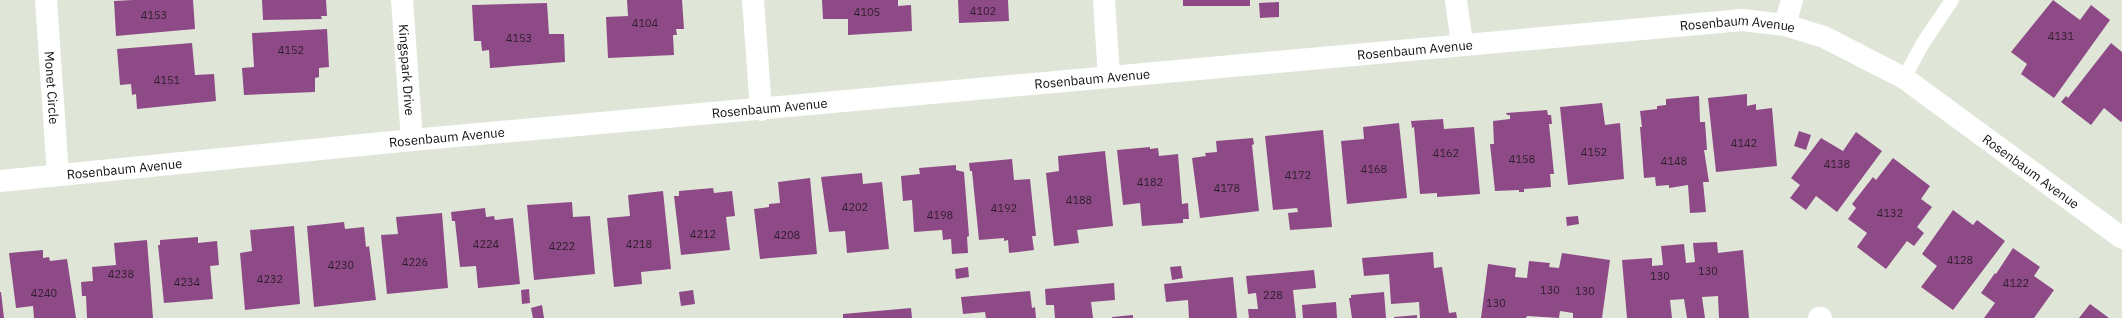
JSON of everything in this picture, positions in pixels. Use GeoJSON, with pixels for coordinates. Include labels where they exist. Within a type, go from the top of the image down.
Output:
{"type":"FeatureCollection","features":[{"type":"Feature","properties":{"kind":"street","name":"Monet Circle"},"geometry":{"type":"LineString","coordinates":[[46,0],[58,175]]}},
{"type":"Feature","properties":{"kind":"street","name":"Kingspark Drive"},"geometry":{"type":"LineString","coordinates":[[402,0],[412,140]]}},
{"type":"Feature","properties":{"kind":"street"},"geometry":{"type":"LineString","coordinates":[[753,0],[761,110]]}},
{"type":"Feature","properties":{"kind":"street"},"geometry":{"type":"LineString","coordinates":[[1104,0],[1109,77]]}},
{"type":"Feature","properties":{"kind":"street"},"geometry":{"type":"LineString","coordinates":[[1456,0],[1462,44]]}},
{"type":"Feature","properties":{"kind":"street"},"geometry":{"type":"LineString","coordinates":[[1785,26],[1792,0]]}},
{"type":"Feature","properties":{"kind":"street","name":"Rosenbaum Avenue"},"geometry":{"type":"LineString","coordinates":[[0,181],[412,140],[761,110],[1462,44],[1742,20],[1785,26],[1824,37],[1904,78],[2122,238]]}},
{"type":"Feature","properties":{"kind":"lane"},"geometry":{"type":"LineString","coordinates":[[1904,78],[1923,44],[1952,0]]}},
{"type":"Feature","properties":{"kind":"building"},"geometry":{"type":"Polygon","coordinates":[[[193,0],[195,29],[116,36],[114,1],[193,0]]]}},
{"type":"Feature","properties":{"kind":"building"},"geometry":{"type":"Polygon","coordinates":[[[262,0],[326,0],[327,16],[321,16],[322,19],[263,20],[262,0]]]}},
{"type":"Feature","properties":{"kind":"building"},"geometry":{"type":"Polygon","coordinates":[[[627,0],[682,0],[684,29],[676,29],[677,35],[673,35],[674,55],[608,58],[606,17],[628,16],[627,0]]]}},
{"type":"Feature","properties":{"kind":"building"},"geometry":{"type":"Polygon","coordinates":[[[822,0],[898,0],[898,6],[911,5],[912,31],[848,35],[848,19],[823,19],[822,0]]]}},
{"type":"Feature","properties":{"kind":"building"},"geometry":{"type":"Polygon","coordinates":[[[958,0],[1008,0],[1009,21],[959,23],[958,0]]]}},
{"type":"Feature","properties":{"kind":"building"},"geometry":{"type":"Polygon","coordinates":[[[1183,0],[1250,0],[1250,6],[1183,6],[1183,0]]]}},
{"type":"Feature","properties":{"kind":"building"},"geometry":{"type":"Polygon","coordinates":[[[2053,0],[2080,20],[2091,5],[2110,20],[2054,98],[2021,74],[2027,64],[2011,52],[2053,0]]]}},
{"type":"Feature","properties":{"kind":"building"},"geometry":{"type":"Polygon","coordinates":[[[1279,2],[1279,17],[1260,18],[1259,3],[1279,2]]]}},
{"type":"Feature","properties":{"kind":"building"},"geometry":{"type":"Polygon","coordinates":[[[547,3],[549,34],[564,34],[565,62],[490,68],[489,50],[482,51],[481,41],[474,41],[472,5],[547,3]]]}},
{"type":"Feature","properties":{"kind":"building"},"geometry":{"type":"Polygon","coordinates":[[[327,29],[329,67],[319,68],[319,77],[315,78],[315,92],[244,95],[242,68],[254,67],[252,33],[327,29]]]}},
{"type":"Feature","properties":{"kind":"building"},"geometry":{"type":"Polygon","coordinates":[[[192,43],[195,75],[214,74],[216,101],[137,109],[136,94],[132,95],[131,84],[120,85],[117,49],[192,43]]]}},
{"type":"Feature","properties":{"kind":"building"},"geometry":{"type":"Polygon","coordinates":[[[2111,43],[2122,52],[2122,121],[2121,122],[2104,108],[2091,125],[2061,102],[2066,96],[2068,98],[2111,43]]]}},
{"type":"Feature","properties":{"kind":"building"},"geometry":{"type":"Polygon","coordinates":[[[1747,94],[1747,106],[1756,104],[1756,110],[1772,108],[1777,166],[1716,172],[1708,98],[1747,94]]]}},
{"type":"Feature","properties":{"kind":"building"},"geometry":{"type":"Polygon","coordinates":[[[1699,96],[1700,122],[1705,122],[1707,150],[1704,150],[1709,182],[1703,182],[1706,212],[1690,213],[1688,185],[1669,188],[1669,185],[1656,186],[1655,177],[1644,178],[1640,111],[1657,109],[1657,106],[1666,105],[1666,99],[1699,96]]]}},
{"type":"Feature","properties":{"kind":"building"},"geometry":{"type":"Polygon","coordinates":[[[1602,103],[1605,125],[1620,123],[1624,179],[1568,185],[1560,107],[1602,103]]]}},
{"type":"Feature","properties":{"kind":"building"},"geometry":{"type":"Polygon","coordinates":[[[1547,110],[1548,115],[1551,115],[1552,124],[1549,124],[1554,174],[1550,174],[1551,187],[1524,189],[1524,192],[1519,192],[1519,190],[1495,191],[1490,144],[1494,144],[1493,121],[1510,119],[1510,115],[1507,115],[1506,113],[1547,110]]]}},
{"type":"Feature","properties":{"kind":"building"},"geometry":{"type":"Polygon","coordinates":[[[1443,119],[1444,129],[1474,127],[1480,194],[1437,197],[1437,193],[1420,194],[1414,127],[1412,128],[1411,121],[1443,119]]]}},
{"type":"Feature","properties":{"kind":"building"},"geometry":{"type":"Polygon","coordinates":[[[1399,123],[1407,198],[1347,204],[1341,141],[1364,139],[1363,127],[1399,123]]]}},
{"type":"Feature","properties":{"kind":"building"},"geometry":{"type":"Polygon","coordinates":[[[1323,130],[1332,227],[1290,230],[1288,213],[1298,212],[1297,208],[1273,210],[1265,136],[1323,130]]]}},
{"type":"Feature","properties":{"kind":"building"},"geometry":{"type":"Polygon","coordinates":[[[1799,131],[1811,135],[1806,150],[1794,146],[1799,131]]]}},
{"type":"Feature","properties":{"kind":"building"},"geometry":{"type":"Polygon","coordinates":[[[1856,132],[1882,151],[1837,212],[1816,196],[1806,210],[1790,198],[1800,185],[1791,178],[1821,138],[1843,151],[1856,132]]]}},
{"type":"Feature","properties":{"kind":"building"},"geometry":{"type":"Polygon","coordinates":[[[1253,138],[1254,144],[1252,145],[1259,211],[1200,218],[1192,158],[1206,156],[1205,153],[1217,152],[1216,141],[1253,138]]]}},
{"type":"Feature","properties":{"kind":"building"},"geometry":{"type":"Polygon","coordinates":[[[1150,147],[1150,149],[1158,148],[1159,156],[1178,154],[1182,204],[1188,203],[1189,219],[1183,219],[1183,223],[1142,226],[1140,203],[1123,205],[1117,150],[1150,147]]]}},
{"type":"Feature","properties":{"kind":"building"},"geometry":{"type":"Polygon","coordinates":[[[1105,151],[1113,226],[1077,230],[1079,243],[1054,246],[1046,173],[1059,171],[1058,156],[1105,151]]]}},
{"type":"Feature","properties":{"kind":"building"},"geometry":{"type":"Polygon","coordinates":[[[1893,158],[1930,186],[1921,199],[1932,207],[1917,227],[1924,233],[1914,246],[1907,241],[1886,269],[1857,247],[1867,233],[1848,219],[1856,208],[1852,204],[1873,177],[1876,180],[1893,158]]]}},
{"type":"Feature","properties":{"kind":"building"},"geometry":{"type":"Polygon","coordinates":[[[1012,159],[1014,180],[1030,179],[1036,236],[1032,236],[1034,250],[1009,253],[1008,240],[1004,241],[1004,238],[979,240],[972,171],[970,171],[969,163],[1012,159]]]}},
{"type":"Feature","properties":{"kind":"building"},"geometry":{"type":"Polygon","coordinates":[[[956,165],[956,170],[964,172],[969,236],[967,237],[968,253],[952,254],[951,239],[943,240],[942,230],[914,232],[912,200],[903,201],[901,176],[920,174],[919,168],[956,165]]]}},
{"type":"Feature","properties":{"kind":"building"},"geometry":{"type":"Polygon","coordinates":[[[862,173],[863,184],[882,182],[889,249],[847,253],[845,231],[829,232],[821,177],[862,173]]]}},
{"type":"Feature","properties":{"kind":"building"},"geometry":{"type":"Polygon","coordinates":[[[810,178],[817,254],[760,259],[754,209],[769,207],[769,204],[780,203],[778,182],[810,178]]]}},
{"type":"Feature","properties":{"kind":"building"},"geometry":{"type":"Polygon","coordinates":[[[713,188],[714,193],[732,191],[735,216],[726,217],[730,250],[681,255],[674,196],[679,196],[679,191],[713,188]]]}},
{"type":"Feature","properties":{"kind":"building"},"geometry":{"type":"Polygon","coordinates":[[[663,191],[671,269],[641,272],[642,284],[614,287],[607,218],[630,216],[628,195],[663,191]]]}},
{"type":"Feature","properties":{"kind":"building"},"geometry":{"type":"Polygon","coordinates":[[[572,202],[573,217],[590,216],[595,274],[534,280],[527,205],[572,202]]]}},
{"type":"Feature","properties":{"kind":"building"},"geometry":{"type":"Polygon","coordinates":[[[485,208],[486,217],[494,216],[495,220],[513,218],[520,284],[478,288],[476,266],[460,267],[455,221],[452,221],[451,212],[485,208]]]}},
{"type":"Feature","properties":{"kind":"building"},"geometry":{"type":"Polygon","coordinates":[[[1953,210],[1973,225],[1977,220],[2005,241],[1953,310],[1921,287],[1937,266],[1922,254],[1953,210]]]}},
{"type":"Feature","properties":{"kind":"building"},"geometry":{"type":"Polygon","coordinates":[[[442,213],[448,288],[387,294],[381,235],[398,234],[396,217],[442,213]]]}},
{"type":"Feature","properties":{"kind":"building"},"geometry":{"type":"Polygon","coordinates":[[[1578,216],[1579,224],[1567,226],[1566,217],[1578,216]]]}},
{"type":"Feature","properties":{"kind":"building"},"geometry":{"type":"Polygon","coordinates":[[[344,222],[345,229],[364,227],[366,247],[369,246],[376,300],[314,307],[307,226],[344,222]]]}},
{"type":"Feature","properties":{"kind":"building"},"geometry":{"type":"Polygon","coordinates":[[[294,226],[300,304],[245,310],[240,253],[252,251],[250,230],[294,226]]]}},
{"type":"Feature","properties":{"kind":"building"},"geometry":{"type":"Polygon","coordinates":[[[198,237],[198,243],[217,241],[219,265],[210,266],[213,299],[164,303],[158,245],[160,245],[160,240],[198,237]]]}},
{"type":"Feature","properties":{"kind":"building"},"geometry":{"type":"Polygon","coordinates":[[[147,240],[153,318],[87,318],[86,296],[82,296],[81,282],[93,281],[92,267],[116,265],[114,243],[147,240]]]}},
{"type":"Feature","properties":{"kind":"building"},"geometry":{"type":"Polygon","coordinates":[[[1717,242],[1718,253],[1743,250],[1749,318],[1719,318],[1718,296],[1702,297],[1705,318],[1687,318],[1684,299],[1670,300],[1672,318],[1627,318],[1622,260],[1652,258],[1652,266],[1663,265],[1661,246],[1684,244],[1686,263],[1695,262],[1693,243],[1717,242]]]}},
{"type":"Feature","properties":{"kind":"building"},"geometry":{"type":"Polygon","coordinates":[[[2013,248],[2040,267],[2034,276],[2054,290],[2034,318],[1984,318],[1995,303],[1981,293],[1995,273],[1996,274],[2013,248]]]}},
{"type":"Feature","properties":{"kind":"building"},"geometry":{"type":"Polygon","coordinates":[[[43,250],[43,258],[49,257],[50,261],[67,259],[76,318],[34,318],[33,306],[16,308],[9,253],[43,250]]]}},
{"type":"Feature","properties":{"kind":"building"},"geometry":{"type":"Polygon","coordinates":[[[1433,252],[1434,268],[1442,267],[1449,313],[1456,312],[1457,318],[1420,318],[1419,302],[1391,304],[1389,274],[1364,276],[1362,258],[1433,252]]]}},
{"type":"Feature","properties":{"kind":"building"},"geometry":{"type":"Polygon","coordinates":[[[1562,253],[1610,260],[1602,318],[1573,318],[1573,313],[1560,311],[1559,318],[1527,316],[1526,318],[1481,318],[1488,264],[1516,268],[1515,277],[1527,278],[1529,261],[1550,263],[1549,267],[1559,268],[1562,253]]]}},
{"type":"Feature","properties":{"kind":"building"},"geometry":{"type":"Polygon","coordinates":[[[1181,266],[1183,278],[1172,280],[1170,267],[1181,266]]]}},
{"type":"Feature","properties":{"kind":"building"},"geometry":{"type":"Polygon","coordinates":[[[968,267],[969,277],[956,279],[955,269],[968,267]]]}},
{"type":"Feature","properties":{"kind":"building"},"geometry":{"type":"Polygon","coordinates":[[[1314,270],[1316,288],[1293,290],[1296,318],[1249,318],[1248,309],[1258,309],[1256,293],[1248,294],[1246,276],[1314,270]]]}},
{"type":"Feature","properties":{"kind":"building"},"geometry":{"type":"Polygon","coordinates":[[[1233,277],[1237,318],[1189,318],[1188,300],[1166,302],[1164,284],[1233,277]]]}},
{"type":"Feature","properties":{"kind":"building"},"geometry":{"type":"Polygon","coordinates":[[[1114,283],[1115,300],[1091,302],[1093,318],[1055,318],[1054,305],[1046,305],[1045,289],[1114,283]]]}},
{"type":"Feature","properties":{"kind":"building"},"geometry":{"type":"Polygon","coordinates":[[[529,289],[530,303],[522,304],[521,290],[529,289]]]}},
{"type":"Feature","properties":{"kind":"building"},"geometry":{"type":"Polygon","coordinates":[[[693,290],[695,304],[681,306],[679,292],[693,290]]]}},
{"type":"Feature","properties":{"kind":"building"},"geometry":{"type":"Polygon","coordinates":[[[1030,291],[1032,308],[1035,307],[1036,318],[986,318],[985,312],[963,314],[961,297],[1030,291]]]}},
{"type":"Feature","properties":{"kind":"building"},"geometry":{"type":"Polygon","coordinates":[[[1,292],[4,318],[0,318],[1,292]]]}},
{"type":"Feature","properties":{"kind":"building"},"geometry":{"type":"Polygon","coordinates":[[[1384,292],[1386,318],[1352,318],[1349,298],[1351,298],[1351,295],[1384,292]]]}},
{"type":"Feature","properties":{"kind":"building"},"geometry":{"type":"Polygon","coordinates":[[[1336,302],[1337,318],[1303,318],[1302,305],[1336,302]]]}},
{"type":"Feature","properties":{"kind":"building"},"geometry":{"type":"Polygon","coordinates":[[[2090,304],[2109,318],[2079,318],[2090,304]]]}},
{"type":"Feature","properties":{"kind":"building"},"geometry":{"type":"Polygon","coordinates":[[[542,305],[544,318],[533,318],[531,308],[542,305]]]}},
{"type":"Feature","properties":{"kind":"building"},"geometry":{"type":"Polygon","coordinates":[[[911,308],[912,318],[843,318],[843,314],[911,308]]]}},
{"type":"Feature","properties":{"kind":"building"},"geometry":{"type":"Polygon","coordinates":[[[1133,315],[1133,318],[1112,318],[1112,317],[1133,315]]]}},
{"type":"Feature","properties":{"kind":"building"},"geometry":{"type":"Polygon","coordinates":[[[1417,315],[1417,318],[1394,318],[1394,317],[1417,315]]]}}]}
